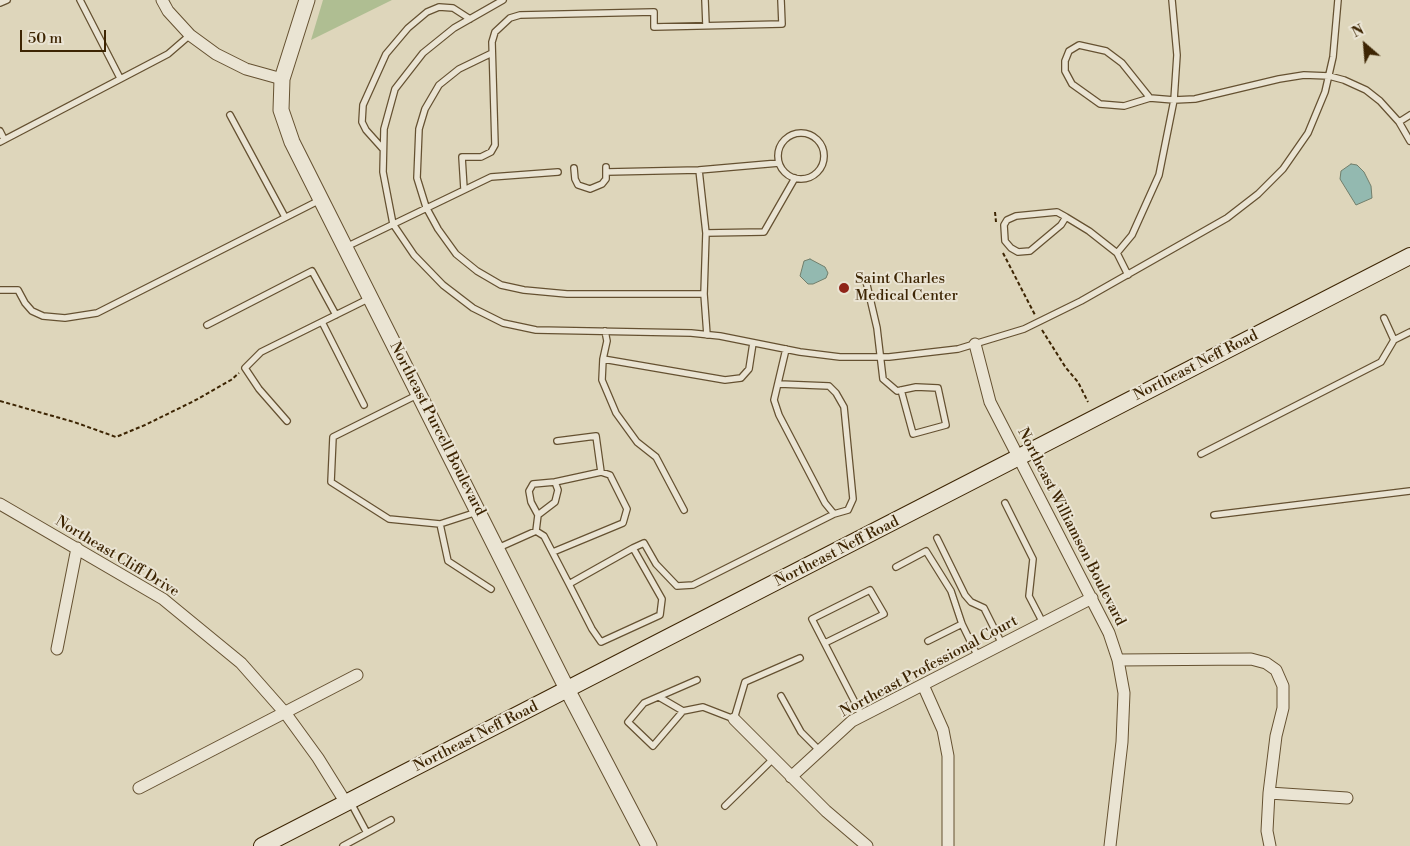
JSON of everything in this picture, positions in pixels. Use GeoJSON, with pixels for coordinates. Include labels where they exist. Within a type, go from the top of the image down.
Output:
{"type":"FeatureCollection","features":[{"type":"Feature","properties":{"kind":"main road","name":"Northeast Neff Road"},"geometry":{"type":"LineString","coordinates":[[273,844],[348,802],[568,691],[1410,256]]}},
{"type":"Feature","properties":{"kind":"street"},"geometry":{"type":"LineString","coordinates":[[162,0],[168,11],[190,35],[216,54],[246,69],[282,79]]}},
{"type":"Feature","properties":{"kind":"street","name":"Northeast Purcell Boulevard"},"geometry":{"type":"LineString","coordinates":[[306,0],[282,79],[281,110],[292,142],[568,691],[649,846]]}},
{"type":"Feature","properties":{"kind":"street","name":"Northeast Williamson Boulevard"},"geometry":{"type":"LineString","coordinates":[[975,344],[990,402],[1092,598],[1109,633],[1118,660],[1124,693],[1122,742],[1110,846]]}},
{"type":"Feature","properties":{"kind":"street","name":"Northeast Cliff Drive"},"geometry":{"type":"LineString","coordinates":[[0,504],[163,599],[241,663],[286,714],[348,802]]}},
{"type":"Feature","properties":{"kind":"street"},"geometry":{"type":"LineString","coordinates":[[57,649],[77,548]]}},
{"type":"Feature","properties":{"kind":"street","name":"Northeast Professional Court"},"geometry":{"type":"LineString","coordinates":[[791,777],[852,721],[1092,598]]}},
{"type":"Feature","properties":{"kind":"street"},"geometry":{"type":"LineString","coordinates":[[1118,660],[1251,658],[1266,663],[1276,670],[1283,686],[1283,708],[1276,736],[1269,793],[1267,831],[1270,846]]}},
{"type":"Feature","properties":{"kind":"street"},"geometry":{"type":"LineString","coordinates":[[139,788],[357,676]]}},
{"type":"Feature","properties":{"kind":"street"},"geometry":{"type":"LineString","coordinates":[[922,685],[943,730],[948,756],[948,846]]}},
{"type":"Feature","properties":{"kind":"street"},"geometry":{"type":"LineString","coordinates":[[734,719],[791,777],[867,846]]}},
{"type":"Feature","properties":{"kind":"street"},"geometry":{"type":"LineString","coordinates":[[1269,793],[1348,798]]}},
{"type":"Feature","properties":{"kind":"lane"},"geometry":{"type":"LineString","coordinates":[[0,4],[7,0]]}},
{"type":"Feature","properties":{"kind":"lane"},"geometry":{"type":"LineString","coordinates":[[80,0],[120,78]]}},
{"type":"Feature","properties":{"kind":"lane"},"geometry":{"type":"LineString","coordinates":[[503,0],[454,28],[422,53],[395,89],[384,129],[383,172],[393,224],[414,255],[443,285],[473,308],[503,323],[536,330],[707,335],[786,350],[840,357],[879,357],[958,349],[1024,329],[1128,275],[1228,218],[1277,175],[1308,133],[1325,92],[1329,76],[1333,57],[1338,0]]}},
{"type":"Feature","properties":{"kind":"lane"},"geometry":{"type":"LineString","coordinates":[[705,0],[706,25]]}},
{"type":"Feature","properties":{"kind":"lane"},"geometry":{"type":"LineString","coordinates":[[464,188],[462,157],[481,157],[491,152],[495,145],[492,42],[495,32],[506,21],[520,16],[654,12],[654,26],[782,24],[781,0]]}},
{"type":"Feature","properties":{"kind":"lane"},"geometry":{"type":"LineString","coordinates":[[1116,253],[1132,235],[1159,175],[1174,100],[1177,55],[1172,0]]}},
{"type":"Feature","properties":{"kind":"lane"},"geometry":{"type":"LineString","coordinates":[[383,149],[366,130],[362,122],[363,105],[386,54],[408,28],[427,12],[439,7],[453,8],[470,19]]}},
{"type":"Feature","properties":{"kind":"lane"},"geometry":{"type":"LineString","coordinates":[[0,131],[2,141],[168,54],[190,35]]}},
{"type":"Feature","properties":{"kind":"lane"},"geometry":{"type":"LineString","coordinates":[[1150,98],[1122,63],[1106,51],[1079,45],[1069,51],[1065,61],[1065,71],[1072,84],[1100,104],[1124,106],[1150,98],[1195,99],[1279,78],[1304,75],[1329,76],[1344,80],[1366,90],[1380,101],[1399,122],[1410,142]]}},
{"type":"Feature","properties":{"kind":"lane"},"geometry":{"type":"LineString","coordinates":[[492,53],[458,70],[439,85],[425,109],[419,129],[417,178],[426,208],[456,254],[477,271],[501,285],[524,290],[567,294],[704,294]]}},
{"type":"Feature","properties":{"kind":"lane"},"geometry":{"type":"LineString","coordinates":[[230,114],[285,217]]}},
{"type":"Feature","properties":{"kind":"lane"},"geometry":{"type":"LineString","coordinates":[[1399,122],[1410,115]]}},
{"type":"Feature","properties":{"kind":"lane"},"geometry":{"type":"LineString","coordinates":[[809,134],[822,148],[821,168],[811,177],[802,180],[795,178],[779,163],[778,152],[782,143],[791,135],[809,134]]}},
{"type":"Feature","properties":{"kind":"lane"},"geometry":{"type":"LineString","coordinates":[[574,168],[575,179],[578,185],[590,190],[602,184],[606,170],[700,170],[779,163]]}},
{"type":"Feature","properties":{"kind":"lane"},"geometry":{"type":"LineString","coordinates":[[700,170],[706,233],[704,294],[707,335]]}},
{"type":"Feature","properties":{"kind":"lane"},"geometry":{"type":"LineString","coordinates":[[345,247],[464,188],[491,177],[558,172]]}},
{"type":"Feature","properties":{"kind":"lane"},"geometry":{"type":"LineString","coordinates":[[706,233],[764,232],[795,178]]}},
{"type":"Feature","properties":{"kind":"lane"},"geometry":{"type":"LineString","coordinates":[[0,290],[18,290],[24,303],[32,311],[43,316],[66,318],[97,313],[321,200]]}},
{"type":"Feature","properties":{"kind":"lane"},"geometry":{"type":"LineString","coordinates":[[1066,216],[1061,225],[1030,251],[1018,252],[1011,248],[1006,241],[1004,225],[1007,220],[1016,216],[1057,212],[1066,216],[1116,253],[1128,275]]}},
{"type":"Feature","properties":{"kind":"lane"},"geometry":{"type":"LineString","coordinates":[[207,325],[312,271],[336,315]]}},
{"type":"Feature","properties":{"kind":"lane"},"geometry":{"type":"LineString","coordinates":[[866,281],[877,328],[883,379],[896,391],[901,390],[916,387],[938,388],[946,425],[913,434],[901,390]]}},
{"type":"Feature","properties":{"kind":"lane"},"geometry":{"type":"LineString","coordinates":[[287,421],[258,389],[244,368],[261,352],[370,298]]}},
{"type":"Feature","properties":{"kind":"lane"},"geometry":{"type":"LineString","coordinates":[[1384,318],[1394,340]]}},
{"type":"Feature","properties":{"kind":"lane"},"geometry":{"type":"LineString","coordinates":[[322,322],[364,405]]}},
{"type":"Feature","properties":{"kind":"lane"},"geometry":{"type":"LineString","coordinates":[[605,331],[607,341],[603,359],[602,380],[616,413],[637,442],[656,457],[684,510]]}},
{"type":"Feature","properties":{"kind":"lane"},"geometry":{"type":"LineString","coordinates":[[1201,454],[1381,362],[1394,340],[1410,332]]}},
{"type":"Feature","properties":{"kind":"lane"},"geometry":{"type":"LineString","coordinates":[[603,359],[725,380],[741,378],[749,369],[753,343]]}},
{"type":"Feature","properties":{"kind":"lane"},"geometry":{"type":"LineString","coordinates":[[786,350],[774,400],[779,415],[824,503],[834,514]]}},
{"type":"Feature","properties":{"kind":"lane"},"geometry":{"type":"LineString","coordinates":[[569,584],[644,543],[656,564],[677,586],[693,585],[834,514],[848,510],[854,500],[844,407],[836,393],[829,386],[779,384]]}},
{"type":"Feature","properties":{"kind":"lane"},"geometry":{"type":"LineString","coordinates":[[419,394],[333,438],[331,482],[389,520],[440,524],[479,512]]}},
{"type":"Feature","properties":{"kind":"lane"},"geometry":{"type":"LineString","coordinates":[[557,441],[596,436],[601,472]]}},
{"type":"Feature","properties":{"kind":"lane"},"geometry":{"type":"LineString","coordinates":[[536,531],[538,515],[531,502],[529,491],[533,484],[555,482],[601,472],[610,476],[627,509],[623,523],[553,552]]}},
{"type":"Feature","properties":{"kind":"lane"},"geometry":{"type":"LineString","coordinates":[[538,515],[555,502],[558,490],[555,482]]}},
{"type":"Feature","properties":{"kind":"lane"},"geometry":{"type":"LineString","coordinates":[[1214,515],[1410,491]]}},
{"type":"Feature","properties":{"kind":"lane"},"geometry":{"type":"LineString","coordinates":[[1005,503],[1034,559],[1029,596],[1042,624]]}},
{"type":"Feature","properties":{"kind":"lane"},"geometry":{"type":"LineString","coordinates":[[440,524],[448,562],[491,589]]}},
{"type":"Feature","properties":{"kind":"lane"},"geometry":{"type":"LineString","coordinates":[[536,531],[544,536],[592,629],[601,642],[613,638],[660,614],[662,599],[633,548]]}},
{"type":"Feature","properties":{"kind":"lane"},"geometry":{"type":"LineString","coordinates":[[498,549],[536,531]]}},
{"type":"Feature","properties":{"kind":"lane"},"geometry":{"type":"LineString","coordinates":[[937,538],[966,596],[971,602],[984,608],[1002,644]]}},
{"type":"Feature","properties":{"kind":"lane"},"geometry":{"type":"LineString","coordinates":[[896,567],[926,551],[951,591],[962,624],[978,657]]}},
{"type":"Feature","properties":{"kind":"lane"},"geometry":{"type":"LineString","coordinates":[[824,643],[884,614],[870,590],[812,619],[824,643],[862,716]]}},
{"type":"Feature","properties":{"kind":"lane"},"geometry":{"type":"LineString","coordinates":[[928,641],[962,624]]}},
{"type":"Feature","properties":{"kind":"lane"},"geometry":{"type":"LineString","coordinates":[[697,680],[644,703],[628,722],[654,746],[683,711],[703,707],[734,719],[745,682],[800,658]]}},
{"type":"Feature","properties":{"kind":"lane"},"geometry":{"type":"LineString","coordinates":[[781,696],[800,732],[820,751]]}},
{"type":"Feature","properties":{"kind":"lane"},"geometry":{"type":"LineString","coordinates":[[659,697],[683,711]]}},
{"type":"Feature","properties":{"kind":"lane"},"geometry":{"type":"LineString","coordinates":[[725,806],[774,759]]}},
{"type":"Feature","properties":{"kind":"lane"},"geometry":{"type":"LineString","coordinates":[[348,802],[367,833]]}},
{"type":"Feature","properties":{"kind":"lane"},"geometry":{"type":"LineString","coordinates":[[343,846],[391,820]]}},
{"type":"Feature","properties":{"kind":"path"},"geometry":{"type":"LineString","coordinates":[[995,212],[996,228]]}},
{"type":"Feature","properties":{"kind":"path"},"geometry":{"type":"LineString","coordinates":[[1002,253],[1047,340],[1078,382],[1088,402]]}},
{"type":"Feature","properties":{"kind":"path"},"geometry":{"type":"LineString","coordinates":[[0,401],[74,422],[116,437],[145,426],[194,401],[231,380],[244,368]]}},
{"type":"Feature","properties":{"kind":"green space"},"geometry":{"type":"Polygon","coordinates":[[[323,0],[392,0],[311,40],[323,0]]]}},
{"type":"Feature","properties":{"kind":"water"},"geometry":{"type":"Polygon","coordinates":[[[1351,164],[1357,165],[1364,172],[1371,186],[1372,198],[1356,205],[1340,179],[1341,171],[1351,164]]]}},
{"type":"Feature","properties":{"kind":"water"},"geometry":{"type":"Polygon","coordinates":[[[810,259],[825,267],[828,273],[826,278],[813,284],[808,284],[800,276],[804,261],[810,259]]]}},
{"type":"Feature","properties":{"kind":"place","name":"Saint Charles Medical Center"},"geometry":{"type":"Point","coordinates":[844,288]}}]}
